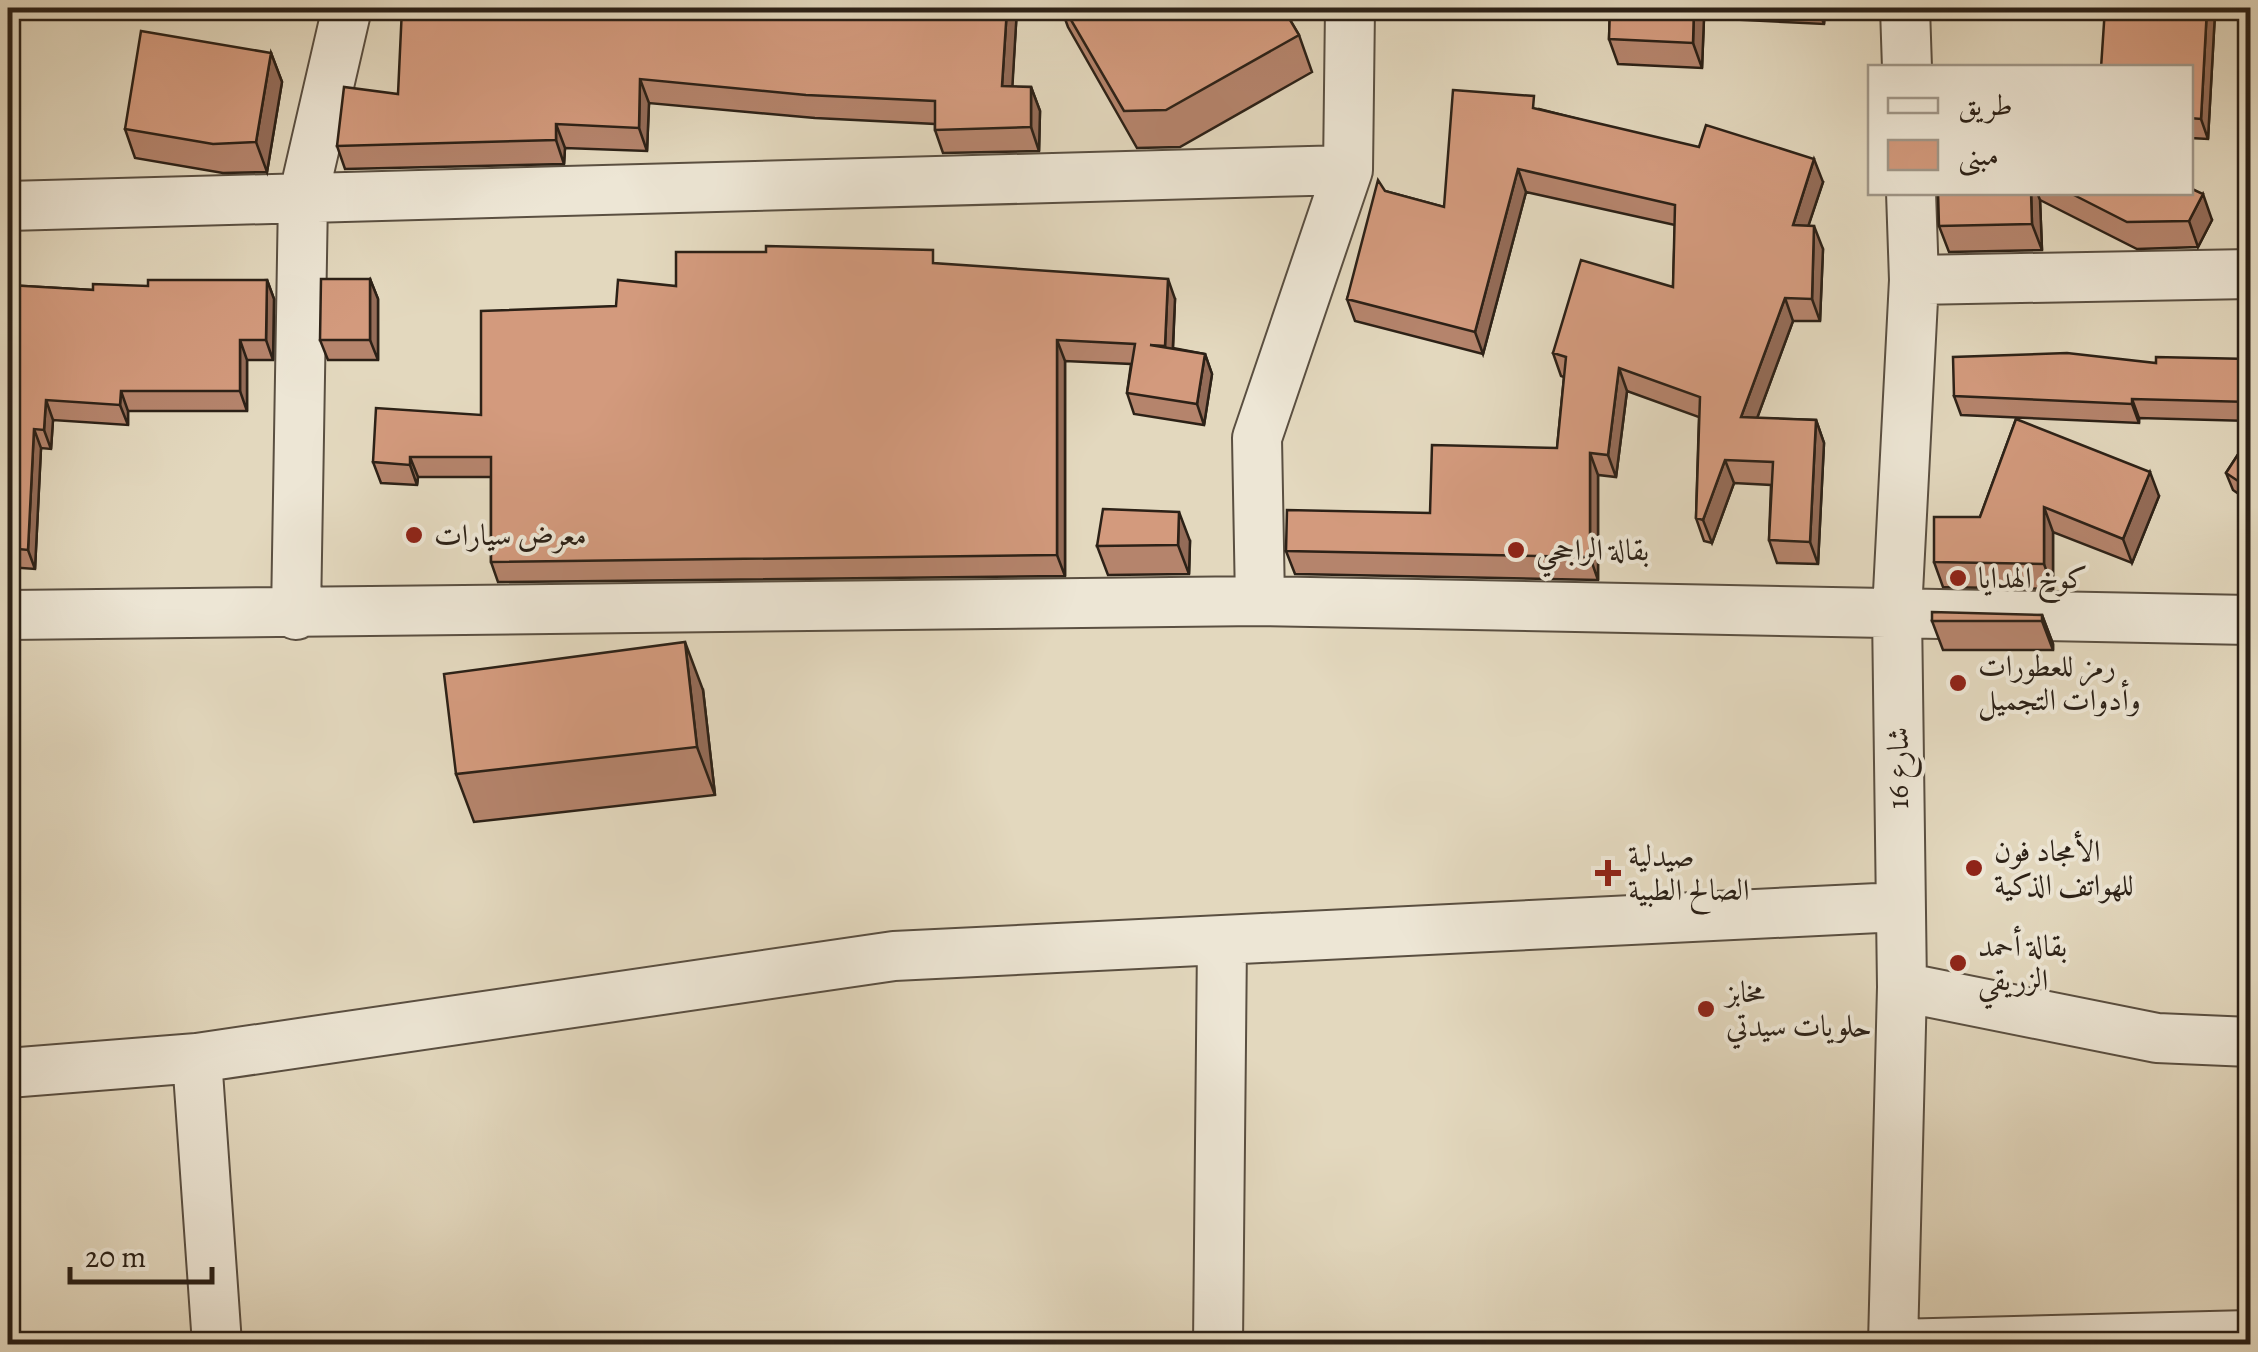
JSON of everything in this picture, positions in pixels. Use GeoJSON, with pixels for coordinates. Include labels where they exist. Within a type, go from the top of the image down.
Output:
{"type":"FeatureCollection","features":[{"type":"Feature","properties":{"kind":"street"},"geometry":{"type":"LineString","coordinates":[[296,614],[302,198],[348,8]]}},
{"type":"Feature","properties":{"kind":"street"},"geometry":{"type":"LineString","coordinates":[[1260,601],[1256,438],[1348,170],[1350,8]]}},
{"type":"Feature","properties":{"kind":"street"},"geometry":{"type":"LineString","coordinates":[[1905,8],[1907,65]]}},
{"type":"Feature","properties":{"kind":"street"},"geometry":{"type":"LineString","coordinates":[[8,206],[1348,170]]}},
{"type":"Feature","properties":{"kind":"street","name":"شارع 16"},"geometry":{"type":"LineString","coordinates":[[1892,1344],[1902,987],[1897,612],[1914,280],[1911,195]]}},
{"type":"Feature","properties":{"kind":"street"},"geometry":{"type":"LineString","coordinates":[[1914,280],[2250,274]]}},
{"type":"Feature","properties":{"kind":"street"},"geometry":{"type":"LineString","coordinates":[[8,614],[1260,601],[2250,620]]}},
{"type":"Feature","properties":{"kind":"street"},"geometry":{"type":"LineString","coordinates":[[8,1073],[197,1058],[894,956],[1899,907]]}},
{"type":"Feature","properties":{"kind":"street"},"geometry":{"type":"LineString","coordinates":[[1218,1344],[1222,942]]}},
{"type":"Feature","properties":{"kind":"street"},"geometry":{"type":"LineString","coordinates":[[1902,987],[2157,1038],[2250,1042]]}},
{"type":"Feature","properties":{"kind":"street"},"geometry":{"type":"LineString","coordinates":[[197,1058],[217,1344]]}},
{"type":"Feature","properties":{"kind":"street"},"geometry":{"type":"LineString","coordinates":[[1892,1344],[2250,1336]]}},
{"type":"Feature","properties":{"kind":"building"},"geometry":{"type":"Polygon","coordinates":[[[402,8],[1007,8],[1002,86],[1031,87],[1031,127],[935,130],[935,101],[806,95],[640,79],[639,128],[556,124],[556,140],[337,146],[344,87],[398,94],[402,8]]]}},
{"type":"Feature","properties":{"kind":"building"},"geometry":{"type":"Polygon","coordinates":[[[1064,8],[1283,8],[1299,35],[1166,110],[1124,111],[1064,8]]]}},
{"type":"Feature","properties":{"kind":"building"},"geometry":{"type":"Polygon","coordinates":[[[1610,8],[1694,8],[1693,43],[1609,39],[1610,8]]]}},
{"type":"Feature","properties":{"kind":"building"},"geometry":{"type":"Polygon","coordinates":[[[2105,8],[2207,8],[2201,119],[2193,118],[2193,65],[2101,65],[2105,8]]]}},
{"type":"Feature","properties":{"kind":"building"},"geometry":{"type":"Polygon","coordinates":[[[141,31],[271,53],[256,142],[213,144],[125,129],[141,31]]]}},
{"type":"Feature","properties":{"kind":"building"},"geometry":{"type":"Polygon","coordinates":[[[1453,90],[1534,96],[1533,108],[1699,147],[1706,125],[1814,159],[1793,225],[1814,226],[1812,299],[1785,298],[1741,417],[1816,420],[1810,542],[1769,540],[1773,462],[1725,460],[1703,520],[1696,518],[1700,397],[1619,368],[1608,455],[1590,453],[1590,557],[1286,551],[1287,510],[1430,513],[1432,445],[1557,448],[1566,357],[1553,353],[1581,260],[1673,287],[1675,205],[1518,169],[1475,332],[1347,299],[1378,180],[1385,191],[1444,207],[1453,90]]]}},
{"type":"Feature","properties":{"kind":"building"},"geometry":{"type":"Polygon","coordinates":[[[2193,189],[2203,194],[2189,221],[2127,222],[2074,195],[2193,195],[2193,189]]]}},
{"type":"Feature","properties":{"kind":"building"},"geometry":{"type":"Polygon","coordinates":[[[1938,195],[2031,195],[2032,224],[1939,226],[1938,195]]]}},
{"type":"Feature","properties":{"kind":"building"},"geometry":{"type":"Polygon","coordinates":[[[766,246],[933,250],[933,263],[1168,279],[1165,346],[1150,345],[1205,354],[1197,404],[1127,393],[1135,344],[1057,340],[1057,555],[491,562],[491,457],[410,457],[410,465],[373,462],[376,408],[481,415],[481,311],[616,306],[618,280],[676,286],[676,252],[766,252],[766,246]]]}},
{"type":"Feature","properties":{"kind":"building"},"geometry":{"type":"Polygon","coordinates":[[[321,279],[370,279],[370,340],[320,340],[321,279]]]}},
{"type":"Feature","properties":{"kind":"building"},"geometry":{"type":"Polygon","coordinates":[[[148,280],[267,280],[266,340],[240,340],[240,391],[121,391],[120,405],[46,400],[44,430],[34,429],[28,550],[8,548],[8,285],[93,290],[93,284],[148,286],[148,280]]]}},
{"type":"Feature","properties":{"kind":"building"},"geometry":{"type":"Polygon","coordinates":[[[2067,353],[2156,363],[2156,357],[2250,359],[2250,402],[2132,399],[2132,404],[1954,396],[1953,357],[2067,353]]]}},
{"type":"Feature","properties":{"kind":"building"},"geometry":{"type":"Polygon","coordinates":[[[2016,419],[2150,472],[2123,539],[2044,507],[2044,564],[1934,562],[1934,517],[1980,517],[2016,419]]]}},
{"type":"Feature","properties":{"kind":"building"},"geometry":{"type":"Polygon","coordinates":[[[2250,436],[2250,489],[2226,473],[2250,436]]]}},
{"type":"Feature","properties":{"kind":"building"},"geometry":{"type":"Polygon","coordinates":[[[1103,509],[1179,512],[1178,545],[1097,546],[1103,509]]]}},
{"type":"Feature","properties":{"kind":"building"},"geometry":{"type":"Polygon","coordinates":[[[1932,612],[2042,615],[2042,621],[1932,621],[1932,612]]]}},
{"type":"Feature","properties":{"kind":"building"},"geometry":{"type":"Polygon","coordinates":[[[685,642],[697,747],[456,774],[444,674],[685,642]]]}},
{"type":"Feature","properties":{"kind":"place","name":"معرض سيارات"},"geometry":{"type":"Point","coordinates":[414,535]}},
{"type":"Feature","properties":{"kind":"place","name":"بقالة الراجحي"},"geometry":{"type":"Point","coordinates":[1516,550]}},
{"type":"Feature","properties":{"kind":"place","name":"كوخ الهدايا"},"geometry":{"type":"Point","coordinates":[1958,578]}},
{"type":"Feature","properties":{"kind":"place","name":"رمز للعطورات وأدوات التجميل"},"geometry":{"type":"Point","coordinates":[1958,683]}},
{"type":"Feature","properties":{"kind":"place","name":"الأمجاد فون للهواتف الذكية"},"geometry":{"type":"Point","coordinates":[1974,868]}},
{"type":"Feature","properties":{"kind":"place","name":"صيدلية الصالح الطبية"},"geometry":{"type":"Point","coordinates":[1608,873]}},
{"type":"Feature","properties":{"kind":"place","name":"بقالة أحمد الزريقي"},"geometry":{"type":"Point","coordinates":[1958,963]}},
{"type":"Feature","properties":{"kind":"place","name":"مخابز حلويات سيدتي"},"geometry":{"type":"Point","coordinates":[1706,1009]}}]}
